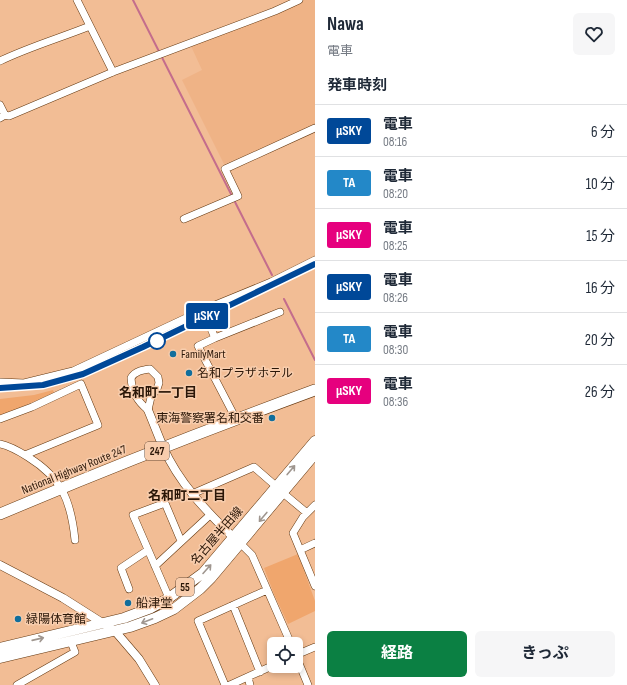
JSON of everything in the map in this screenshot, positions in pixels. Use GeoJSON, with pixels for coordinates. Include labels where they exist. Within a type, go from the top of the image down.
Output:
{"type":"FeatureCollection","features":[{"type":"Feature","properties":{"kind":"highway","name":"National Highway Route 247"},"geometry":{"type":"LineString","coordinates":[[0,514],[61,488],[236,419],[315,390]]}},
{"type":"Feature","properties":{"kind":"main road","name":"名古屋半田線"},"geometry":{"type":"LineString","coordinates":[[280,490],[315,442]]}},
{"type":"Feature","properties":{"kind":"main road","name":"名古屋半田線"},"geometry":{"type":"LineString","coordinates":[[0,648],[104,624],[151,608],[169,598],[203,573],[237,540],[280,490],[315,454]]}},
{"type":"Feature","properties":{"kind":"main road","name":"名古屋半田線"},"geometry":{"type":"LineString","coordinates":[[0,658],[115,631],[155,618],[191,597],[211,578],[237,540]]}},
{"type":"Feature","properties":{"kind":"street"},"geometry":{"type":"LineString","coordinates":[[77,0],[113,72]]}},
{"type":"Feature","properties":{"kind":"street"},"geometry":{"type":"LineString","coordinates":[[0,105],[3,117],[9,116],[113,72],[275,11],[299,0]]}},
{"type":"Feature","properties":{"kind":"street"},"geometry":{"type":"LineString","coordinates":[[0,61],[90,26]]}},
{"type":"Feature","properties":{"kind":"street"},"geometry":{"type":"LineString","coordinates":[[184,219],[238,196],[225,169],[315,128]]}},
{"type":"Feature","properties":{"kind":"street"},"geometry":{"type":"LineString","coordinates":[[0,382],[24,383],[73,371],[203,310],[270,282],[315,260]]}},
{"type":"Feature","properties":{"kind":"street"},"geometry":{"type":"LineString","coordinates":[[236,419],[198,346],[280,312]]}},
{"type":"Feature","properties":{"kind":"street"},"geometry":{"type":"LineString","coordinates":[[209,324],[215,338]]}},
{"type":"Feature","properties":{"kind":"street"},"geometry":{"type":"LineString","coordinates":[[148,410],[150,397],[157,389],[159,383],[158,378],[150,369],[134,374],[131,378],[131,384],[138,402],[148,410],[164,448],[177,472],[192,494],[210,515],[252,555],[288,637]]}},
{"type":"Feature","properties":{"kind":"street"},"geometry":{"type":"LineString","coordinates":[[0,419],[32,407],[81,384],[98,425],[25,455]]}},
{"type":"Feature","properties":{"kind":"street"},"geometry":{"type":"LineString","coordinates":[[0,444],[25,455],[43,466],[55,478],[68,503],[74,540]]}},
{"type":"Feature","properties":{"kind":"street"},"geometry":{"type":"LineString","coordinates":[[192,494],[254,467],[307,513]]}},
{"type":"Feature","properties":{"kind":"street"},"geometry":{"type":"LineString","coordinates":[[169,598],[133,515],[165,503],[181,541]]}},
{"type":"Feature","properties":{"kind":"street"},"geometry":{"type":"LineString","coordinates":[[315,506],[307,513],[293,533],[315,586]]}},
{"type":"Feature","properties":{"kind":"street"},"geometry":{"type":"LineString","coordinates":[[155,566],[210,515]]}},
{"type":"Feature","properties":{"kind":"street"},"geometry":{"type":"LineString","coordinates":[[300,550],[315,543]]}},
{"type":"Feature","properties":{"kind":"street"},"geometry":{"type":"LineString","coordinates":[[129,589],[121,568],[148,550]]}},
{"type":"Feature","properties":{"kind":"street"},"geometry":{"type":"LineString","coordinates":[[0,565],[49,590],[115,631],[139,659],[155,685]]}},
{"type":"Feature","properties":{"kind":"street"},"geometry":{"type":"LineString","coordinates":[[224,685],[198,621],[268,590]]}},
{"type":"Feature","properties":{"kind":"street"},"geometry":{"type":"LineString","coordinates":[[233,605],[260,672]]}},
{"type":"Feature","properties":{"kind":"street"},"geometry":{"type":"LineString","coordinates":[[17,685],[75,652],[72,642]]}},
{"type":"Feature","properties":{"kind":"street"},"geometry":{"type":"LineString","coordinates":[[303,653],[315,647]]}},
{"type":"Feature","properties":{"kind":"street"},"geometry":{"type":"LineString","coordinates":[[230,685],[267,668]]}},
{"type":"Feature","properties":{"kind":"street"},"geometry":{"type":"LineString","coordinates":[[303,673],[308,685]]}},
{"type":"Feature","properties":{"kind":"street"},"geometry":{"type":"LineString","coordinates":[[248,677],[250,685]]}},
{"type":"Feature","properties":{"kind":"shaded area"},"geometry":{"type":"Polygon","coordinates":[[[303,0],[315,0],[315,125],[224,164],[182,80],[202,70],[191,46],[303,0]]]}},
{"type":"Feature","properties":{"kind":"shaded area"},"geometry":{"type":"Polygon","coordinates":[[[53,390],[54,393],[0,416],[0,399],[34,395],[53,390]]]}},
{"type":"Feature","properties":{"kind":"shaded area"},"geometry":{"type":"Polygon","coordinates":[[[298,554],[315,601],[315,611],[288,624],[264,568],[298,554]]]}},
{"type":"Feature","properties":{"kind":"waterway"},"geometry":{"type":"LineString","coordinates":[[133,0],[232,196]]}},
{"type":"Feature","properties":{"kind":"waterway"},"geometry":{"type":"LineString","coordinates":[[234,200],[272,275]]}},
{"type":"Feature","properties":{"kind":"waterway"},"geometry":{"type":"LineString","coordinates":[[284,299],[315,360]]}},
{"type":"Feature","properties":{"kind":"tunnel"},"geometry":{"type":"LineString","coordinates":[[203,310],[209,324]]}},
{"type":"Feature","properties":{"kind":"railway"},"geometry":{"type":"LineString","coordinates":[[0,388],[43,385],[83,374],[143,347],[315,264]]}},
{"type":"Feature","properties":{"kind":"train","name":"μSKY"},"geometry":{"type":"LineString","coordinates":[[0,388],[43,385],[83,374],[143,347],[315,264]]}},
{"type":"Feature","properties":{"kind":"place","name":"FamilyMart"},"geometry":{"type":"Point","coordinates":[173,354]}},
{"type":"Feature","properties":{"kind":"place","name":"名和プラザホテル"},"geometry":{"type":"Point","coordinates":[189,373]}},
{"type":"Feature","properties":{"kind":"place","name":"東海警察署名和交番"},"geometry":{"type":"Point","coordinates":[272,418]}},
{"type":"Feature","properties":{"kind":"place","name":"船津堂"},"geometry":{"type":"Point","coordinates":[128,603]}},
{"type":"Feature","properties":{"kind":"place","name":"緑陽体育館"},"geometry":{"type":"Point","coordinates":[18,619]}},
{"type":"Feature","properties":{"kind":"district","name":"名和町一丁目"},"geometry":{"type":"Point","coordinates":[158,393]}},
{"type":"Feature","properties":{"kind":"district","name":"名和町二丁目"},"geometry":{"type":"Point","coordinates":[187,496]}}]}
